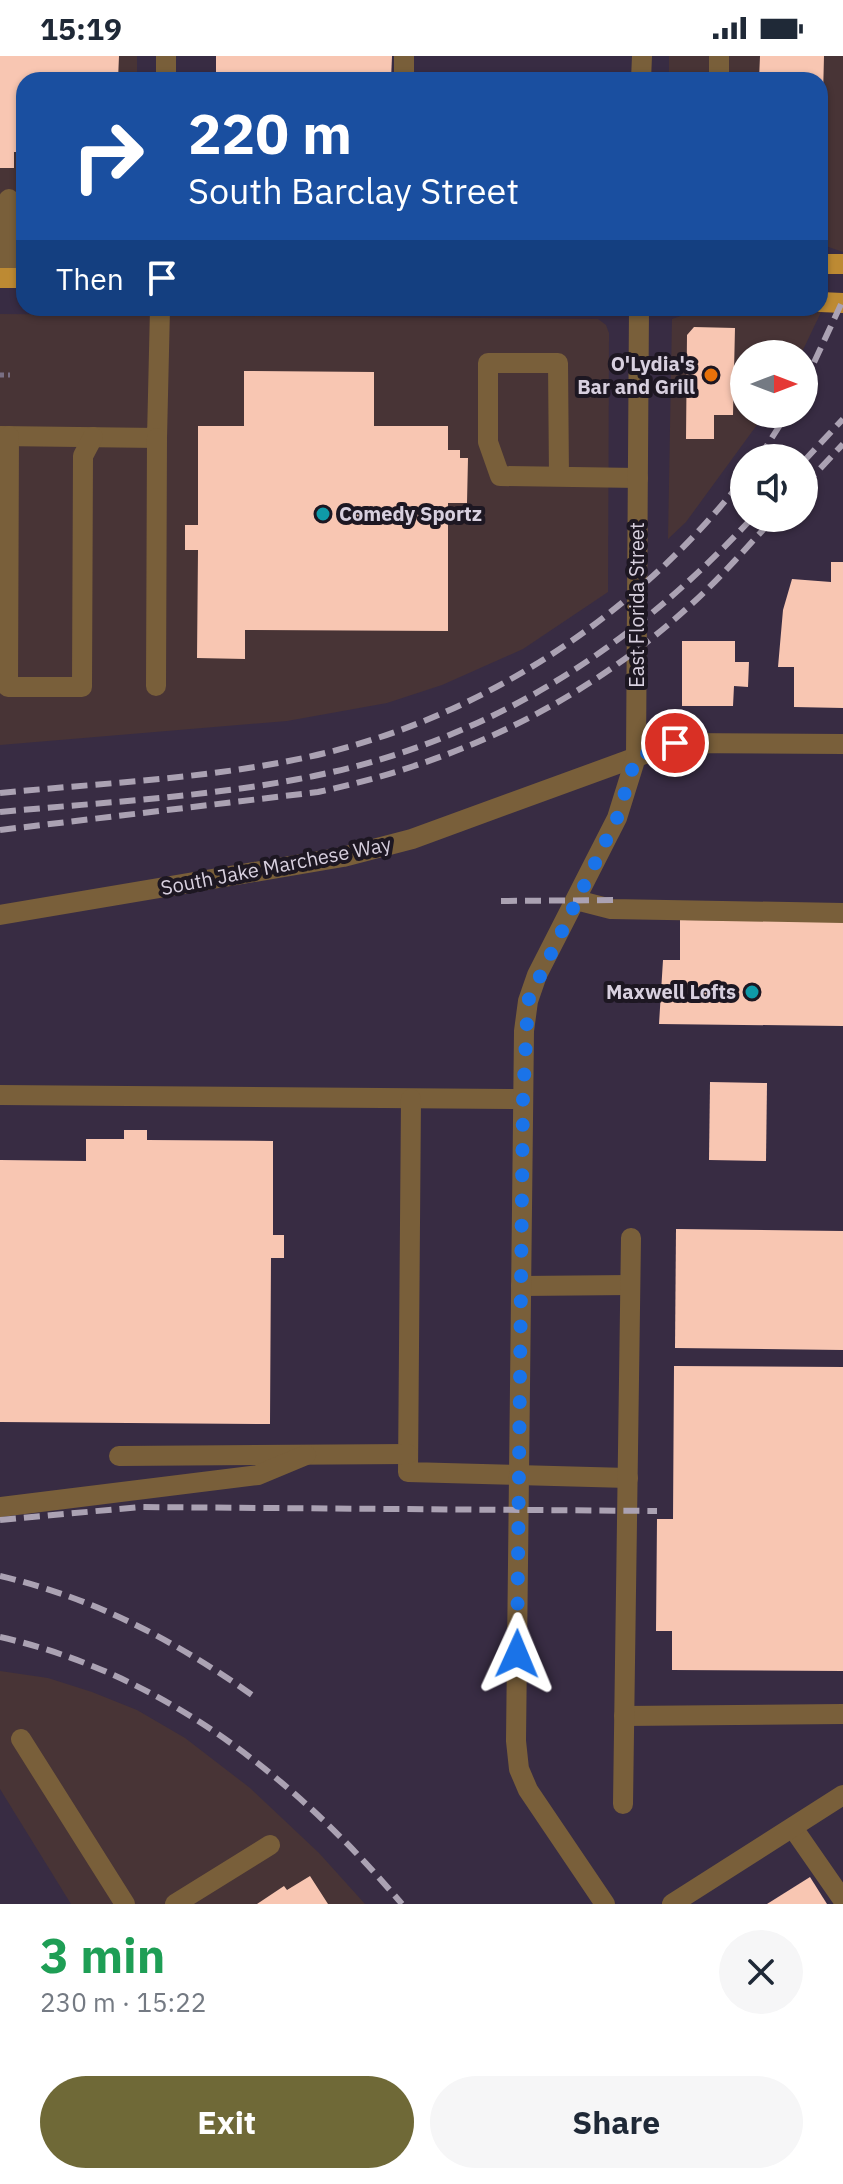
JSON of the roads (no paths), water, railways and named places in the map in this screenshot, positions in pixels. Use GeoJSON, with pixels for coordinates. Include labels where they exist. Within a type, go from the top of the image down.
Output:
{"type":"FeatureCollection","features":[{"type":"Feature","properties":{"kind":"street"},"geometry":{"type":"LineString","coordinates":[[11,197],[11,278]]}},
{"type":"Feature","properties":{"kind":"street"},"geometry":{"type":"LineString","coordinates":[[156,686],[160,316]]}},
{"type":"Feature","properties":{"kind":"street","name":"East Florida Street"},"geometry":{"type":"LineString","coordinates":[[605,1904],[528,1790],[519,1769],[516,1741],[523,1099],[528,1001],[617,818],[636,757],[639,316]]}},
{"type":"Feature","properties":{"kind":"street"},"geometry":{"type":"LineString","coordinates":[[559,477],[558,363],[488,363],[488,442],[500,476],[559,477],[638,478]]}},
{"type":"Feature","properties":{"kind":"street"},"geometry":{"type":"LineString","coordinates":[[93,437],[83,456],[82,687],[8,687],[5,436],[93,437],[157,438]]}},
{"type":"Feature","properties":{"kind":"street","name":"South Jake Marchese Way"},"geometry":{"type":"LineString","coordinates":[[0,915],[343,857],[461,823],[675,743],[843,744]]}},
{"type":"Feature","properties":{"kind":"street"},"geometry":{"type":"LineString","coordinates":[[576,900],[627,910],[843,913]]}},
{"type":"Feature","properties":{"kind":"street"},"geometry":{"type":"LineString","coordinates":[[0,1095],[523,1099]]}},
{"type":"Feature","properties":{"kind":"street"},"geometry":{"type":"LineString","coordinates":[[411,1099],[408,1472],[628,1478]]}},
{"type":"Feature","properties":{"kind":"street"},"geometry":{"type":"LineString","coordinates":[[623,1804],[631,1238]]}},
{"type":"Feature","properties":{"kind":"street"},"geometry":{"type":"LineString","coordinates":[[521,1286],[630,1285]]}},
{"type":"Feature","properties":{"kind":"street"},"geometry":{"type":"LineString","coordinates":[[119,1456],[408,1454]]}},
{"type":"Feature","properties":{"kind":"street"},"geometry":{"type":"LineString","coordinates":[[0,1507],[258,1475],[306,1455]]}},
{"type":"Feature","properties":{"kind":"street"},"geometry":{"type":"LineString","coordinates":[[624,1716],[843,1714]]}},
{"type":"Feature","properties":{"kind":"street"},"geometry":{"type":"LineString","coordinates":[[21,1739],[125,1904]]}},
{"type":"Feature","properties":{"kind":"street"},"geometry":{"type":"LineString","coordinates":[[672,1904],[843,1795]]}},
{"type":"Feature","properties":{"kind":"street"},"geometry":{"type":"LineString","coordinates":[[793,1828],[843,1900]]}},
{"type":"Feature","properties":{"kind":"street"},"geometry":{"type":"LineString","coordinates":[[175,1904],[270,1845]]}},
{"type":"Feature","properties":{"kind":"railway"},"geometry":{"type":"LineString","coordinates":[[818,354],[843,300]]}},
{"type":"Feature","properties":{"kind":"railway"},"geometry":{"type":"LineString","coordinates":[[818,446],[843,419]]}},
{"type":"Feature","properties":{"kind":"railway"},"geometry":{"type":"LineString","coordinates":[[768,444],[778,428]]}},
{"type":"Feature","properties":{"kind":"railway"},"geometry":{"type":"LineString","coordinates":[[818,471],[843,444]]}},
{"type":"Feature","properties":{"kind":"railway"},"geometry":{"type":"LineString","coordinates":[[0,793],[193,775],[270,764],[372,740],[434,717],[493,689],[550,655],[604,617],[654,575],[730,494]]}},
{"type":"Feature","properties":{"kind":"railway"},"geometry":{"type":"LineString","coordinates":[[0,812],[158,798],[275,783],[378,760],[440,739],[554,683],[607,648],[657,609],[738,532]]}},
{"type":"Feature","properties":{"kind":"railway"},"geometry":{"type":"LineString","coordinates":[[0,830],[318,792],[419,765],[514,725],[603,674],[685,610],[761,532]]}},
{"type":"Feature","properties":{"kind":"railway"},"geometry":{"type":"LineString","coordinates":[[501,901],[621,900]]}},
{"type":"Feature","properties":{"kind":"railway"},"geometry":{"type":"LineString","coordinates":[[0,1520],[140,1507],[657,1511]]}},
{"type":"Feature","properties":{"kind":"railway"},"geometry":{"type":"LineString","coordinates":[[0,1576],[68,1596],[132,1623],[193,1656],[252,1695]]}},
{"type":"Feature","properties":{"kind":"railway"},"geometry":{"type":"LineString","coordinates":[[0,1637],[60,1654],[117,1677],[171,1705],[222,1737],[317,1814],[402,1904]]}},
{"type":"Feature","properties":{"kind":"place","name":"O'Lydia's Bar and Grill"},"geometry":{"type":"Point","coordinates":[711,375]}},
{"type":"Feature","properties":{"kind":"place","name":"Comedy Sportz"},"geometry":{"type":"Point","coordinates":[323,514]}},
{"type":"Feature","properties":{"kind":"place","name":"Maxwell Lofts"},"geometry":{"type":"Point","coordinates":[752,992]}}]}
